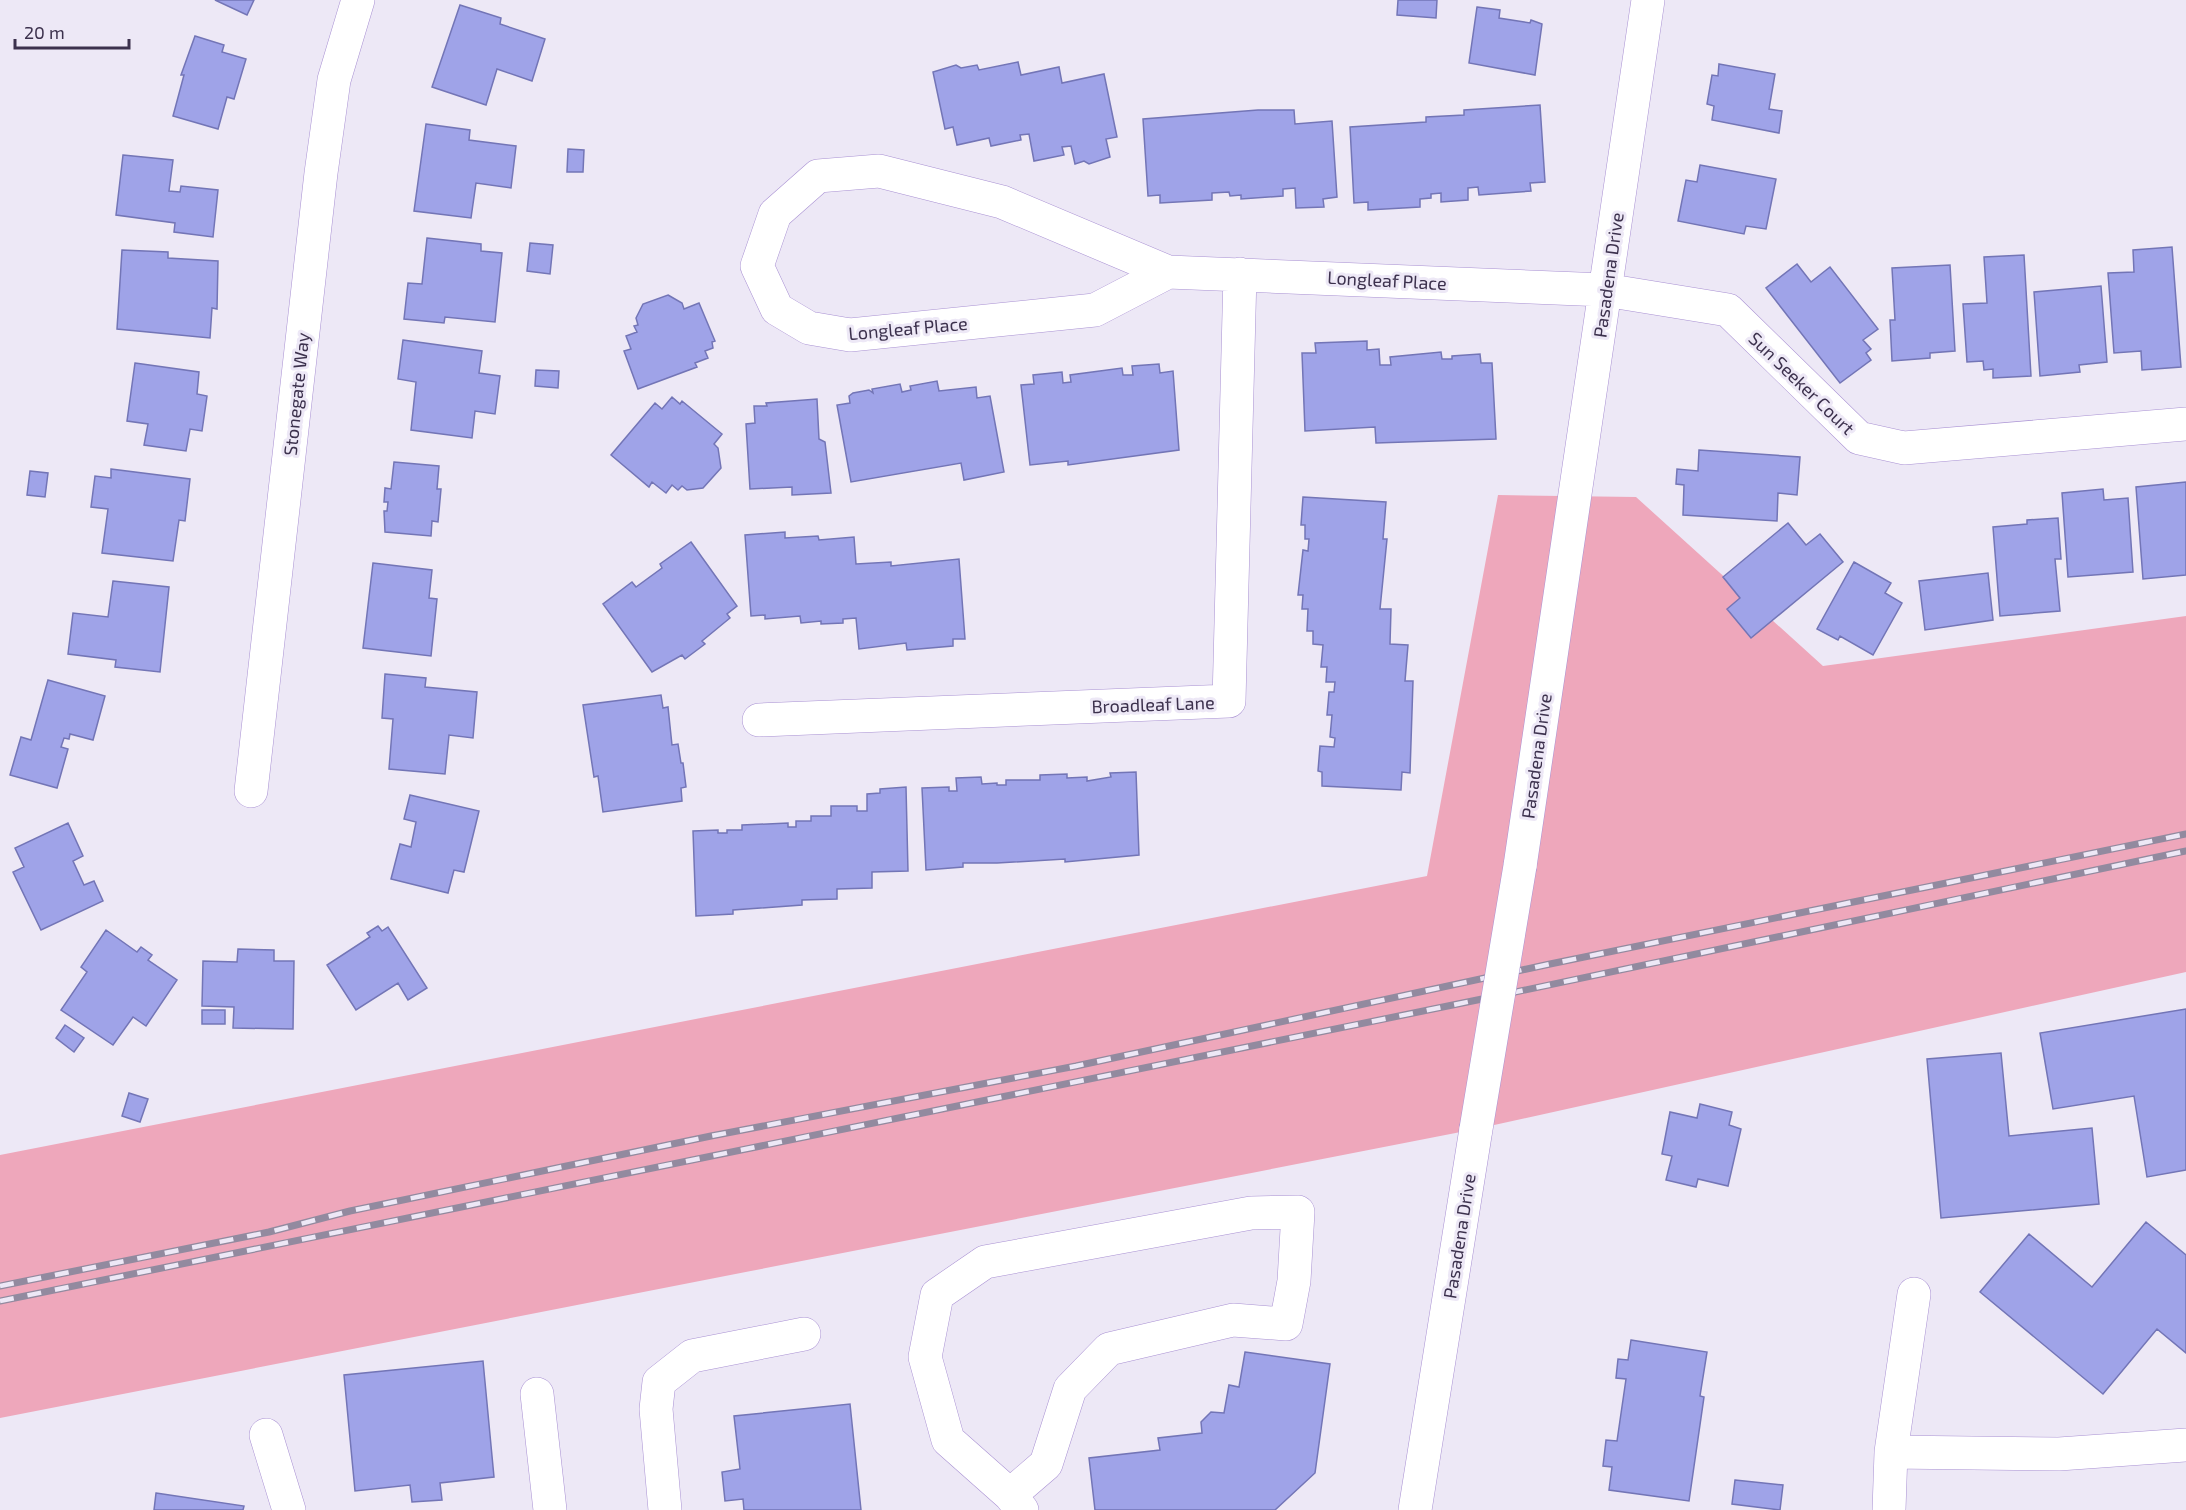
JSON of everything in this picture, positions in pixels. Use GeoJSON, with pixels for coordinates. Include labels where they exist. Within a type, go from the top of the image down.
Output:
{"type":"FeatureCollection","features":[{"type":"Feature","properties":{"kind":"street","name":"Stonegate Way"},"geometry":{"type":"LineString","coordinates":[[251,791],[321,173],[334,80],[358,0]]}},
{"type":"Feature","properties":{"kind":"street","name":"Pasadena Drive"},"geometry":{"type":"LineString","coordinates":[[1415,1510],[1520,866],[1648,0]]}},
{"type":"Feature","properties":{"kind":"street","name":"Longleaf Place"},"geometry":{"type":"LineString","coordinates":[[1168,272],[1095,310],[850,335],[809,328],[777,309],[757,266],[775,214],[818,176],[879,171],[1002,202],[1168,272],[1605,290]]}},
{"type":"Feature","properties":{"kind":"street","name":"Broadleaf Lane"},"geometry":{"type":"LineString","coordinates":[[759,720],[1229,701],[1240,274]]}},
{"type":"Feature","properties":{"kind":"street","name":"Sun Seeker Court"},"geometry":{"type":"LineString","coordinates":[[1605,290],[1728,310],[1859,438],[1904,448],[2186,424]]}},
{"type":"Feature","properties":{"kind":"street"},"geometry":{"type":"LineString","coordinates":[[1298,1212],[1294,1281],[1286,1324],[1233,1320],[1109,1349],[1070,1389],[1046,1464],[1016,1502],[948,1440],[926,1357],[937,1295],[985,1262],[1251,1213],[1298,1212]]}},
{"type":"Feature","properties":{"kind":"street"},"geometry":{"type":"LineString","coordinates":[[1889,1510],[1891,1452],[1914,1294]]}},
{"type":"Feature","properties":{"kind":"street"},"geometry":{"type":"LineString","coordinates":[[665,1510],[656,1410],[659,1382],[692,1356],[804,1334]]}},
{"type":"Feature","properties":{"kind":"street"},"geometry":{"type":"LineString","coordinates":[[537,1394],[550,1510]]}},
{"type":"Feature","properties":{"kind":"street"},"geometry":{"type":"LineString","coordinates":[[266,1435],[289,1510]]}},
{"type":"Feature","properties":{"kind":"street"},"geometry":{"type":"LineString","coordinates":[[1891,1452],[2059,1454],[2186,1445]]}},
{"type":"Feature","properties":{"kind":"shaded area"},"geometry":{"type":"Polygon","coordinates":[[[1498,495],[1636,497],[1823,666],[2186,616],[2186,972],[1476,1129],[0,1418],[0,1155],[1427,876],[1498,495]]]}},
{"type":"Feature","properties":{"kind":"building"},"geometry":{"type":"Polygon","coordinates":[[[215,0],[254,0],[247,15],[215,0]]]}},
{"type":"Feature","properties":{"kind":"building"},"geometry":{"type":"Polygon","coordinates":[[[1398,0],[1437,0],[1436,18],[1397,15],[1398,0]]]}},
{"type":"Feature","properties":{"kind":"building"},"geometry":{"type":"Polygon","coordinates":[[[460,5],[501,18],[500,24],[545,39],[532,81],[497,69],[486,105],[432,87],[460,5]]]}},
{"type":"Feature","properties":{"kind":"building"},"geometry":{"type":"Polygon","coordinates":[[[1477,7],[1500,10],[1499,18],[1530,23],[1531,20],[1542,24],[1535,75],[1469,63],[1477,7]]]}},
{"type":"Feature","properties":{"kind":"building"},"geometry":{"type":"Polygon","coordinates":[[[195,36],[224,45],[222,52],[246,59],[234,99],[227,97],[218,129],[173,116],[184,75],[181,75],[195,36]]]}},
{"type":"Feature","properties":{"kind":"building"},"geometry":{"type":"Polygon","coordinates":[[[1018,62],[1021,75],[1059,67],[1062,83],[1104,74],[1117,137],[1106,139],[1110,157],[1089,164],[1084,161],[1075,164],[1071,146],[1062,147],[1064,155],[1034,161],[1029,134],[1020,135],[1021,140],[991,146],[989,138],[957,145],[953,127],[945,129],[933,72],[956,65],[961,68],[977,65],[979,70],[1018,62]]]}},
{"type":"Feature","properties":{"kind":"building"},"geometry":{"type":"Polygon","coordinates":[[[1719,64],[1775,74],[1769,109],[1782,111],[1779,133],[1712,120],[1714,106],[1707,104],[1712,75],[1718,76],[1719,64]]]}},
{"type":"Feature","properties":{"kind":"building"},"geometry":{"type":"Polygon","coordinates":[[[1540,105],[1545,182],[1530,183],[1531,191],[1479,195],[1478,187],[1468,188],[1468,200],[1441,202],[1441,193],[1431,194],[1431,198],[1420,199],[1420,207],[1368,210],[1368,202],[1354,203],[1350,127],[1426,122],[1426,117],[1464,115],[1464,110],[1540,105]]]}},
{"type":"Feature","properties":{"kind":"building"},"geometry":{"type":"Polygon","coordinates":[[[1258,110],[1294,110],[1295,124],[1332,121],[1337,197],[1323,199],[1324,207],[1296,208],[1295,188],[1283,189],[1283,196],[1241,199],[1241,195],[1230,196],[1229,192],[1212,193],[1212,200],[1160,203],[1160,195],[1148,196],[1143,119],[1258,110]]]}},
{"type":"Feature","properties":{"kind":"building"},"geometry":{"type":"Polygon","coordinates":[[[426,124],[470,130],[469,140],[516,146],[511,188],[476,183],[471,218],[414,211],[426,124]]]}},
{"type":"Feature","properties":{"kind":"building"},"geometry":{"type":"Polygon","coordinates":[[[568,149],[584,150],[583,172],[567,172],[568,149]]]}},
{"type":"Feature","properties":{"kind":"building"},"geometry":{"type":"Polygon","coordinates":[[[123,155],[173,160],[169,191],[180,192],[181,186],[218,190],[213,237],[174,232],[175,223],[116,215],[123,155]]]}},
{"type":"Feature","properties":{"kind":"building"},"geometry":{"type":"Polygon","coordinates":[[[1700,165],[1776,179],[1766,229],[1746,226],[1744,234],[1678,221],[1686,180],[1697,182],[1700,165]]]}},
{"type":"Feature","properties":{"kind":"building"},"geometry":{"type":"Polygon","coordinates":[[[427,238],[481,244],[481,251],[502,253],[495,322],[445,317],[444,323],[404,319],[408,283],[422,284],[427,238]]]}},
{"type":"Feature","properties":{"kind":"building"},"geometry":{"type":"Polygon","coordinates":[[[530,243],[553,245],[550,274],[527,271],[530,243]]]}},
{"type":"Feature","properties":{"kind":"building"},"geometry":{"type":"Polygon","coordinates":[[[2172,247],[2181,367],[2142,370],[2141,351],[2114,353],[2108,273],[2134,272],[2133,250],[2172,247]]]}},
{"type":"Feature","properties":{"kind":"building"},"geometry":{"type":"Polygon","coordinates":[[[122,250],[168,252],[168,258],[218,261],[217,309],[212,308],[210,338],[117,329],[122,250]]]}},
{"type":"Feature","properties":{"kind":"building"},"geometry":{"type":"Polygon","coordinates":[[[2024,255],[2031,376],[1993,378],[1993,369],[1984,370],[1983,361],[1967,362],[1963,304],[1987,303],[1984,257],[2024,255]]]}},
{"type":"Feature","properties":{"kind":"building"},"geometry":{"type":"Polygon","coordinates":[[[1797,264],[1811,282],[1830,267],[1878,329],[1863,340],[1871,349],[1866,353],[1871,360],[1840,383],[1766,288],[1797,264]]]}},
{"type":"Feature","properties":{"kind":"building"},"geometry":{"type":"Polygon","coordinates":[[[1950,265],[1955,351],[1930,353],[1930,358],[1892,361],[1890,320],[1895,320],[1892,268],[1950,265]]]}},
{"type":"Feature","properties":{"kind":"building"},"geometry":{"type":"Polygon","coordinates":[[[2101,286],[2107,362],[2079,365],[2080,372],[2040,376],[2034,292],[2101,286]]]}},
{"type":"Feature","properties":{"kind":"building"},"geometry":{"type":"Polygon","coordinates":[[[668,295],[682,303],[684,309],[699,303],[715,341],[712,342],[713,348],[705,351],[708,358],[695,363],[697,367],[638,389],[624,351],[631,349],[626,336],[637,332],[634,326],[638,325],[636,318],[643,304],[668,295]]]}},
{"type":"Feature","properties":{"kind":"building"},"geometry":{"type":"Polygon","coordinates":[[[403,340],[482,351],[479,373],[500,376],[495,414],[475,411],[472,438],[411,430],[416,382],[398,379],[403,340]]]}},
{"type":"Feature","properties":{"kind":"building"},"geometry":{"type":"Polygon","coordinates":[[[1367,341],[1367,350],[1379,349],[1380,365],[1391,365],[1390,357],[1441,352],[1442,359],[1480,354],[1481,363],[1492,363],[1496,439],[1376,443],[1375,427],[1305,431],[1302,353],[1316,353],[1315,343],[1367,341]]]}},
{"type":"Feature","properties":{"kind":"building"},"geometry":{"type":"Polygon","coordinates":[[[135,363],[199,372],[197,394],[207,396],[202,431],[190,429],[186,451],[144,445],[148,424],[127,421],[135,363]]]}},
{"type":"Feature","properties":{"kind":"building"},"geometry":{"type":"Polygon","coordinates":[[[1159,364],[1160,373],[1173,371],[1179,450],[1068,465],[1068,461],[1030,465],[1021,385],[1034,384],[1033,375],[1062,372],[1063,383],[1071,382],[1070,375],[1122,368],[1123,375],[1133,375],[1132,366],[1159,364]]]}},
{"type":"Feature","properties":{"kind":"building"},"geometry":{"type":"Polygon","coordinates":[[[536,370],[559,371],[558,388],[535,386],[536,370]]]}},
{"type":"Feature","properties":{"kind":"building"},"geometry":{"type":"Polygon","coordinates":[[[937,381],[939,391],[976,387],[977,398],[990,396],[1004,472],[964,480],[961,463],[851,482],[837,405],[850,403],[849,396],[853,393],[869,390],[873,393],[872,389],[900,384],[902,392],[911,390],[910,386],[937,381]]]}},
{"type":"Feature","properties":{"kind":"building"},"geometry":{"type":"Polygon","coordinates":[[[672,397],[680,404],[682,401],[722,434],[714,444],[718,448],[721,468],[703,488],[687,490],[682,486],[678,490],[672,485],[666,493],[652,482],[649,487],[611,455],[655,403],[662,409],[672,397]]]}},
{"type":"Feature","properties":{"kind":"building"},"geometry":{"type":"Polygon","coordinates":[[[817,399],[819,439],[825,442],[831,493],[792,495],[792,487],[750,489],[746,424],[755,423],[754,406],[817,399]]]}},
{"type":"Feature","properties":{"kind":"building"},"geometry":{"type":"Polygon","coordinates":[[[1699,450],[1800,457],[1797,495],[1778,493],[1777,521],[1683,515],[1684,485],[1676,484],[1677,469],[1698,471],[1699,450]]]}},
{"type":"Feature","properties":{"kind":"building"},"geometry":{"type":"Polygon","coordinates":[[[394,462],[439,466],[437,489],[441,489],[438,522],[432,521],[431,536],[385,532],[384,511],[387,511],[388,502],[384,502],[385,488],[391,489],[394,462]]]}},
{"type":"Feature","properties":{"kind":"building"},"geometry":{"type":"Polygon","coordinates":[[[111,469],[190,479],[185,521],[179,520],[173,561],[102,553],[108,509],[91,507],[95,476],[111,478],[111,469]]]}},
{"type":"Feature","properties":{"kind":"building"},"geometry":{"type":"Polygon","coordinates":[[[30,471],[48,473],[45,497],[27,495],[30,471]]]}},
{"type":"Feature","properties":{"kind":"building"},"geometry":{"type":"Polygon","coordinates":[[[2186,482],[2186,575],[2143,579],[2136,487],[2186,482]]]}},
{"type":"Feature","properties":{"kind":"building"},"geometry":{"type":"Polygon","coordinates":[[[2103,489],[2104,500],[2128,498],[2133,572],[2068,577],[2062,493],[2103,489]]]}},
{"type":"Feature","properties":{"kind":"building"},"geometry":{"type":"Polygon","coordinates":[[[1303,497],[1386,502],[1383,539],[1387,539],[1380,609],[1391,609],[1390,644],[1408,645],[1405,681],[1413,681],[1410,773],[1402,772],[1401,790],[1322,786],[1322,772],[1318,771],[1320,746],[1334,747],[1335,738],[1330,737],[1332,715],[1327,715],[1329,692],[1334,692],[1335,682],[1326,682],[1327,667],[1321,667],[1323,645],[1313,644],[1313,631],[1307,631],[1308,609],[1302,609],[1303,595],[1298,595],[1303,550],[1308,551],[1309,539],[1305,539],[1305,525],[1301,525],[1303,497]]]}},
{"type":"Feature","properties":{"kind":"building"},"geometry":{"type":"Polygon","coordinates":[[[2058,518],[2061,559],[2055,559],[2060,611],[2000,616],[1993,527],[2027,524],[2027,520],[2058,518]]]}},
{"type":"Feature","properties":{"kind":"building"},"geometry":{"type":"Polygon","coordinates":[[[1788,523],[1806,545],[1820,534],[1843,562],[1751,638],[1727,609],[1740,598],[1723,577],[1788,523]]]}},
{"type":"Feature","properties":{"kind":"building"},"geometry":{"type":"Polygon","coordinates":[[[785,532],[785,538],[818,536],[819,540],[854,537],[856,564],[891,562],[891,566],[959,559],[965,639],[953,639],[953,646],[907,650],[906,643],[859,649],[856,618],[843,619],[843,623],[821,624],[821,621],[801,623],[800,616],[765,619],[765,615],[751,616],[745,535],[785,532]]]}},
{"type":"Feature","properties":{"kind":"building"},"geometry":{"type":"Polygon","coordinates":[[[691,542],[737,606],[727,614],[730,618],[702,641],[705,644],[685,659],[682,655],[652,672],[603,604],[632,582],[636,587],[662,568],[660,564],[691,542]]]}},
{"type":"Feature","properties":{"kind":"building"},"geometry":{"type":"Polygon","coordinates":[[[1854,562],[1891,583],[1885,593],[1902,603],[1873,655],[1840,636],[1838,640],[1817,629],[1854,562]]]}},
{"type":"Feature","properties":{"kind":"building"},"geometry":{"type":"Polygon","coordinates":[[[373,563],[432,570],[429,598],[437,599],[431,656],[363,648],[373,563]]]}},
{"type":"Feature","properties":{"kind":"building"},"geometry":{"type":"Polygon","coordinates":[[[1988,573],[1993,620],[1925,630],[1919,581],[1988,573]]]}},
{"type":"Feature","properties":{"kind":"building"},"geometry":{"type":"Polygon","coordinates":[[[113,581],[169,587],[160,672],[115,667],[116,660],[68,654],[73,613],[108,617],[113,581]]]}},
{"type":"Feature","properties":{"kind":"building"},"geometry":{"type":"Polygon","coordinates":[[[385,674],[426,678],[425,687],[477,692],[473,738],[449,735],[445,774],[389,769],[393,719],[382,718],[385,674]]]}},
{"type":"Feature","properties":{"kind":"building"},"geometry":{"type":"Polygon","coordinates":[[[48,680],[105,696],[93,740],[70,734],[69,739],[64,738],[61,747],[68,749],[57,788],[10,775],[21,737],[31,740],[48,680]]]}},
{"type":"Feature","properties":{"kind":"building"},"geometry":{"type":"Polygon","coordinates":[[[661,695],[663,708],[668,707],[672,745],[678,744],[681,763],[683,763],[686,787],[681,788],[682,801],[603,812],[598,776],[594,777],[583,705],[661,695]]]}},
{"type":"Feature","properties":{"kind":"building"},"geometry":{"type":"Polygon","coordinates":[[[1136,772],[1139,855],[1065,862],[1065,859],[963,863],[963,867],[926,870],[922,788],[949,787],[949,791],[957,791],[956,778],[981,777],[982,784],[1006,785],[1006,780],[1040,780],[1040,775],[1067,774],[1067,778],[1087,777],[1087,781],[1111,777],[1110,773],[1136,772]]]}},
{"type":"Feature","properties":{"kind":"building"},"geometry":{"type":"Polygon","coordinates":[[[906,787],[908,871],[872,872],[872,888],[837,889],[837,899],[802,900],[802,905],[733,910],[733,914],[696,916],[693,831],[718,830],[718,833],[727,833],[727,830],[742,830],[742,825],[788,823],[788,827],[796,827],[796,821],[811,821],[811,816],[831,816],[831,806],[857,806],[857,811],[867,811],[867,794],[880,793],[880,789],[906,787]]]}},
{"type":"Feature","properties":{"kind":"building"},"geometry":{"type":"Polygon","coordinates":[[[410,795],[479,811],[464,872],[454,870],[448,893],[391,879],[400,844],[411,847],[416,822],[404,819],[410,795]]]}},
{"type":"Feature","properties":{"kind":"building"},"geometry":{"type":"Polygon","coordinates":[[[68,823],[83,856],[73,861],[84,885],[94,881],[103,901],[41,930],[13,872],[24,867],[15,848],[68,823]]]}},
{"type":"Feature","properties":{"kind":"building"},"geometry":{"type":"Polygon","coordinates":[[[378,926],[382,931],[388,927],[427,988],[408,1000],[398,983],[356,1010],[327,965],[370,937],[367,933],[378,926]]]}},
{"type":"Feature","properties":{"kind":"building"},"geometry":{"type":"Polygon","coordinates":[[[106,930],[137,952],[141,947],[152,955],[148,960],[177,980],[146,1026],[133,1017],[113,1045],[61,1010],[87,972],[81,967],[106,930]]]}},
{"type":"Feature","properties":{"kind":"building"},"geometry":{"type":"Polygon","coordinates":[[[238,949],[274,950],[274,961],[294,961],[293,1029],[233,1028],[234,1007],[202,1006],[203,961],[237,962],[238,949]]]}},
{"type":"Feature","properties":{"kind":"building"},"geometry":{"type":"Polygon","coordinates":[[[2186,1009],[2186,1170],[2147,1177],[2134,1096],[2053,1109],[2040,1033],[2186,1009]]]}},
{"type":"Feature","properties":{"kind":"building"},"geometry":{"type":"Polygon","coordinates":[[[202,1010],[225,1010],[225,1024],[202,1024],[202,1010]]]}},
{"type":"Feature","properties":{"kind":"building"},"geometry":{"type":"Polygon","coordinates":[[[65,1025],[84,1038],[74,1052],[56,1038],[65,1025]]]}},
{"type":"Feature","properties":{"kind":"building"},"geometry":{"type":"Polygon","coordinates":[[[2001,1053],[2009,1136],[2092,1128],[2099,1204],[1941,1218],[1927,1059],[2001,1053]]]}},
{"type":"Feature","properties":{"kind":"building"},"geometry":{"type":"Polygon","coordinates":[[[129,1093],[148,1099],[140,1122],[122,1116],[129,1093]]]}},
{"type":"Feature","properties":{"kind":"building"},"geometry":{"type":"Polygon","coordinates":[[[1700,1104],[1732,1112],[1729,1125],[1741,1129],[1728,1186],[1698,1179],[1696,1187],[1666,1180],[1672,1156],[1662,1154],[1670,1112],[1697,1118],[1700,1104]]]}},
{"type":"Feature","properties":{"kind":"building"},"geometry":{"type":"Polygon","coordinates":[[[2146,1222],[2186,1255],[2186,1353],[2157,1329],[2103,1394],[1980,1292],[2029,1234],[2092,1287],[2146,1222]]]}},
{"type":"Feature","properties":{"kind":"building"},"geometry":{"type":"Polygon","coordinates":[[[1631,1340],[1707,1352],[1700,1396],[1704,1397],[1689,1501],[1609,1490],[1612,1467],[1603,1466],[1606,1440],[1617,1441],[1626,1379],[1616,1378],[1618,1359],[1628,1360],[1631,1340]]]}},
{"type":"Feature","properties":{"kind":"building"},"geometry":{"type":"Polygon","coordinates":[[[1245,1352],[1330,1364],[1315,1473],[1275,1510],[1095,1510],[1089,1458],[1160,1450],[1158,1438],[1202,1433],[1201,1422],[1211,1412],[1224,1413],[1229,1385],[1239,1387],[1245,1352]]]}},
{"type":"Feature","properties":{"kind":"building"},"geometry":{"type":"Polygon","coordinates":[[[483,1361],[494,1477],[440,1483],[442,1500],[412,1502],[410,1485],[355,1491],[344,1375],[483,1361]]]}},
{"type":"Feature","properties":{"kind":"building"},"geometry":{"type":"Polygon","coordinates":[[[850,1404],[861,1510],[744,1510],[743,1499],[725,1501],[722,1472],[740,1469],[734,1416],[850,1404]]]}},
{"type":"Feature","properties":{"kind":"building"},"geometry":{"type":"Polygon","coordinates":[[[1735,1480],[1783,1485],[1780,1510],[1732,1504],[1735,1480]]]}},
{"type":"Feature","properties":{"kind":"building"},"geometry":{"type":"Polygon","coordinates":[[[156,1493],[244,1506],[243,1510],[154,1510],[156,1493]]]}},
{"type":"Feature","properties":{"kind":"railway"},"geometry":{"type":"LineString","coordinates":[[0,1286],[269,1232],[350,1211],[711,1136],[1076,1066],[1550,964],[2186,834]]}},
{"type":"Feature","properties":{"kind":"railway"},"geometry":{"type":"LineString","coordinates":[[0,1301],[1487,998],[2186,851]]}}]}
